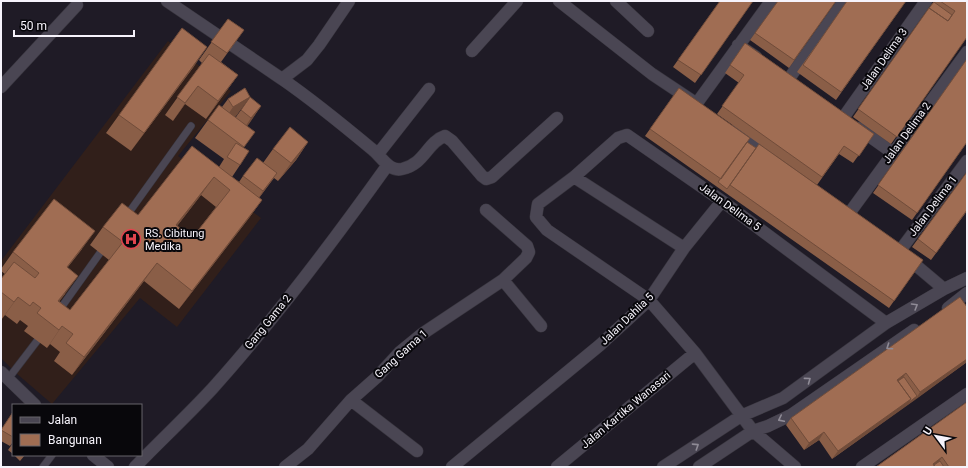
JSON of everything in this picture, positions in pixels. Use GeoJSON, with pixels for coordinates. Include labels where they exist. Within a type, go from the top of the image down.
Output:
{"type":"FeatureCollection","features":[{"type":"Feature","properties":{"kind":"street"},"geometry":{"type":"LineString","coordinates":[[167,1],[314,101],[378,154],[388,166],[401,169],[413,164],[422,158],[439,138],[445,136],[452,140],[486,179],[492,177],[557,118]]}},
{"type":"Feature","properties":{"kind":"street"},"geometry":{"type":"LineString","coordinates":[[282,78],[307,60],[349,1]]}},
{"type":"Feature","properties":{"kind":"street"},"geometry":{"type":"LineString","coordinates":[[472,51],[517,1]]}},
{"type":"Feature","properties":{"kind":"street"},"geometry":{"type":"LineString","coordinates":[[559,1],[652,74],[700,106],[738,45],[771,1]]}},
{"type":"Feature","properties":{"kind":"street"},"geometry":{"type":"LineString","coordinates":[[616,1],[648,31]]}},
{"type":"Feature","properties":{"kind":"street"},"geometry":{"type":"LineString","coordinates":[[788,80],[844,1]]}},
{"type":"Feature","properties":{"kind":"street","name":"Jalan Delima 3"},"geometry":{"type":"LineString","coordinates":[[843,118],[926,1]]}},
{"type":"Feature","properties":{"kind":"street"},"geometry":{"type":"LineString","coordinates":[[1,87],[78,5]]}},
{"type":"Feature","properties":{"kind":"street"},"geometry":{"type":"LineString","coordinates":[[738,45],[763,63]]}},
{"type":"Feature","properties":{"kind":"street","name":"Jalan Delima 2"},"geometry":{"type":"LineString","coordinates":[[861,224],[845,212],[893,153],[967,52]]}},
{"type":"Feature","properties":{"kind":"street"},"geometry":{"type":"LineString","coordinates":[[776,71],[800,88]]}},
{"type":"Feature","properties":{"kind":"street"},"geometry":{"type":"LineString","coordinates":[[378,154],[429,90]]}},
{"type":"Feature","properties":{"kind":"street"},"geometry":{"type":"LineString","coordinates":[[831,109],[893,153]]}},
{"type":"Feature","properties":{"kind":"street"},"geometry":{"type":"LineString","coordinates":[[728,126],[779,164]]}},
{"type":"Feature","properties":{"kind":"street","name":"Jalan Delima 5"},"geometry":{"type":"LineString","coordinates":[[795,467],[753,431],[695,353],[649,300],[547,230],[536,217],[538,204],[574,177],[618,138],[627,135],[722,201],[886,323]]}},
{"type":"Feature","properties":{"kind":"street","name":"Jalan Delima 1"},"geometry":{"type":"LineString","coordinates":[[944,289],[896,250],[967,160]]}},
{"type":"Feature","properties":{"kind":"street","name":"Gang Gama 2"},"geometry":{"type":"LineString","coordinates":[[135,467],[211,390],[259,335],[301,282],[388,166]]}},
{"type":"Feature","properties":{"kind":"street"},"geometry":{"type":"LineString","coordinates":[[574,177],[684,248]]}},
{"type":"Feature","properties":{"kind":"street","name":"Jalan Dahlia 5"},"geometry":{"type":"LineString","coordinates":[[452,467],[600,345],[649,300],[684,248],[722,201]]}},
{"type":"Feature","properties":{"kind":"street","name":"Gang Gama 1"},"geometry":{"type":"LineString","coordinates":[[285,467],[308,448],[351,400],[377,377],[400,352],[422,334],[503,280],[526,258],[529,252],[527,246],[486,210]]}},
{"type":"Feature","properties":{"kind":"street"},"geometry":{"type":"LineString","coordinates":[[663,467],[742,416],[783,398],[886,323],[944,289],[967,278]]}},
{"type":"Feature","properties":{"kind":"street"},"geometry":{"type":"LineString","coordinates":[[503,280],[541,326]]}},
{"type":"Feature","properties":{"kind":"street"},"geometry":{"type":"LineString","coordinates":[[937,315],[967,293]]}},
{"type":"Feature","properties":{"kind":"street"},"geometry":{"type":"LineString","coordinates":[[699,467],[753,431],[768,426],[790,415],[925,323]]}},
{"type":"Feature","properties":{"kind":"street","name":"Jalan Kartika Wanasari"},"geometry":{"type":"LineString","coordinates":[[557,467],[695,353]]}},
{"type":"Feature","properties":{"kind":"street"},"geometry":{"type":"LineString","coordinates":[[5,375],[34,404]]}},
{"type":"Feature","properties":{"kind":"street"},"geometry":{"type":"LineString","coordinates":[[862,467],[967,394]]}},
{"type":"Feature","properties":{"kind":"street"},"geometry":{"type":"LineString","coordinates":[[351,400],[417,451]]}},
{"type":"Feature","properties":{"kind":"street"},"geometry":{"type":"LineString","coordinates":[[94,456],[108,467]]}},
{"type":"Feature","properties":{"kind":"lane"},"geometry":{"type":"LineString","coordinates":[[123,221],[191,126]]}},
{"type":"Feature","properties":{"kind":"lane"},"geometry":{"type":"LineString","coordinates":[[55,316],[100,253]]}},
{"type":"Feature","properties":{"kind":"lane"},"geometry":{"type":"LineString","coordinates":[[5,375],[37,341]]}},
{"type":"Feature","properties":{"kind":"lane"},"geometry":{"type":"LineString","coordinates":[[44,467],[51,456]]}},
{"type":"Feature","properties":{"kind":"shaded area","name":"RS. Cibitung Medika"},"geometry":{"type":"Polygon","coordinates":[[[168,41],[231,91],[178,156],[261,218],[177,327],[140,298],[52,404],[1,358],[1,261],[168,41]]]}},
{"type":"Feature","properties":{"kind":"building"},"geometry":{"type":"Polygon","coordinates":[[[720,1],[753,1],[701,75],[678,60],[720,1]]]}},
{"type":"Feature","properties":{"kind":"building"},"geometry":{"type":"Polygon","coordinates":[[[778,1],[836,1],[794,60],[755,33],[778,1]]]}},
{"type":"Feature","properties":{"kind":"building"},"geometry":{"type":"Polygon","coordinates":[[[847,1],[906,1],[841,92],[803,65],[847,1]]]}},
{"type":"Feature","properties":{"kind":"building"},"geometry":{"type":"Polygon","coordinates":[[[940,1],[967,1],[967,37],[897,137],[858,109],[929,8],[948,21],[955,11],[940,1]]]}},
{"type":"Feature","properties":{"kind":"building"},"geometry":{"type":"Polygon","coordinates":[[[934,2],[952,15],[948,21],[929,8],[934,2]]]}},
{"type":"Feature","properties":{"kind":"building"},"geometry":{"type":"Polygon","coordinates":[[[228,19],[244,30],[227,53],[211,42],[228,19]]]}},
{"type":"Feature","properties":{"kind":"building"},"geometry":{"type":"Polygon","coordinates":[[[182,28],[207,47],[144,133],[119,115],[182,28]]]}},
{"type":"Feature","properties":{"kind":"building"},"geometry":{"type":"Polygon","coordinates":[[[745,43],[874,134],[859,156],[844,146],[822,177],[722,106],[744,75],[730,65],[745,43]]]}},
{"type":"Feature","properties":{"kind":"building"},"geometry":{"type":"Polygon","coordinates":[[[209,54],[238,75],[218,101],[198,86],[185,103],[177,97],[209,54]]]}},
{"type":"Feature","properties":{"kind":"building"},"geometry":{"type":"Polygon","coordinates":[[[967,59],[967,142],[917,213],[878,185],[967,59]]]}},
{"type":"Feature","properties":{"kind":"building"},"geometry":{"type":"Polygon","coordinates":[[[245,88],[250,97],[233,107],[228,99],[245,88]]]}},
{"type":"Feature","properties":{"kind":"building"},"geometry":{"type":"Polygon","coordinates":[[[679,88],[750,138],[721,179],[650,129],[679,88]]]}},
{"type":"Feature","properties":{"kind":"building"},"geometry":{"type":"Polygon","coordinates":[[[250,97],[261,106],[251,118],[241,110],[250,97]]]}},
{"type":"Feature","properties":{"kind":"building"},"geometry":{"type":"Polygon","coordinates":[[[219,105],[255,132],[244,147],[208,120],[219,105]]]}},
{"type":"Feature","properties":{"kind":"building"},"geometry":{"type":"Polygon","coordinates":[[[290,127],[308,142],[291,163],[273,149],[290,127]]]}},
{"type":"Feature","properties":{"kind":"building"},"geometry":{"type":"Polygon","coordinates":[[[747,142],[756,148],[727,189],[718,182],[747,142]]]}},
{"type":"Feature","properties":{"kind":"building"},"geometry":{"type":"Polygon","coordinates":[[[236,143],[249,151],[240,165],[227,157],[236,143]]]}},
{"type":"Feature","properties":{"kind":"building"},"geometry":{"type":"Polygon","coordinates":[[[759,144],[923,260],[894,301],[730,185],[759,144]]]}},
{"type":"Feature","properties":{"kind":"building"},"geometry":{"type":"Polygon","coordinates":[[[192,146],[262,200],[192,291],[157,263],[84,357],[66,343],[73,334],[62,326],[59,330],[37,313],[41,308],[33,302],[30,306],[18,297],[14,302],[1,292],[1,279],[14,262],[35,278],[39,273],[13,252],[54,199],[95,231],[67,267],[78,276],[58,301],[70,310],[123,242],[103,227],[122,203],[138,215],[192,146]],[[214,177],[176,225],[192,238],[230,190],[214,177]]]}},
{"type":"Feature","properties":{"kind":"building"},"geometry":{"type":"Polygon","coordinates":[[[257,158],[277,173],[263,191],[243,176],[257,158]]]}},
{"type":"Feature","properties":{"kind":"building"},"geometry":{"type":"Polygon","coordinates":[[[967,172],[967,210],[936,253],[918,239],[967,172]]]}},
{"type":"Feature","properties":{"kind":"building"},"geometry":{"type":"Polygon","coordinates":[[[960,297],[967,307],[967,359],[920,392],[906,373],[897,380],[911,399],[838,451],[824,432],[809,443],[791,418],[960,297]]]}},
{"type":"Feature","properties":{"kind":"building"},"geometry":{"type":"Polygon","coordinates":[[[904,377],[917,396],[908,403],[911,399],[898,381],[904,377]]]}},
{"type":"Feature","properties":{"kind":"building"},"geometry":{"type":"Polygon","coordinates":[[[967,402],[967,467],[949,467],[942,457],[933,464],[935,467],[876,467],[967,402]]]}},
{"type":"Feature","properties":{"kind":"building"},"geometry":{"type":"Polygon","coordinates":[[[12,414],[12,436],[1,430],[12,414]]]}},
{"type":"Feature","properties":{"kind":"building"},"geometry":{"type":"Polygon","coordinates":[[[940,461],[944,467],[935,467],[934,465],[940,461]]]}},
{"type":"Feature","properties":{"kind":"place","name":"RS. Cibitung Medika"},"geometry":{"type":"Point","coordinates":[131,239]}}]}
